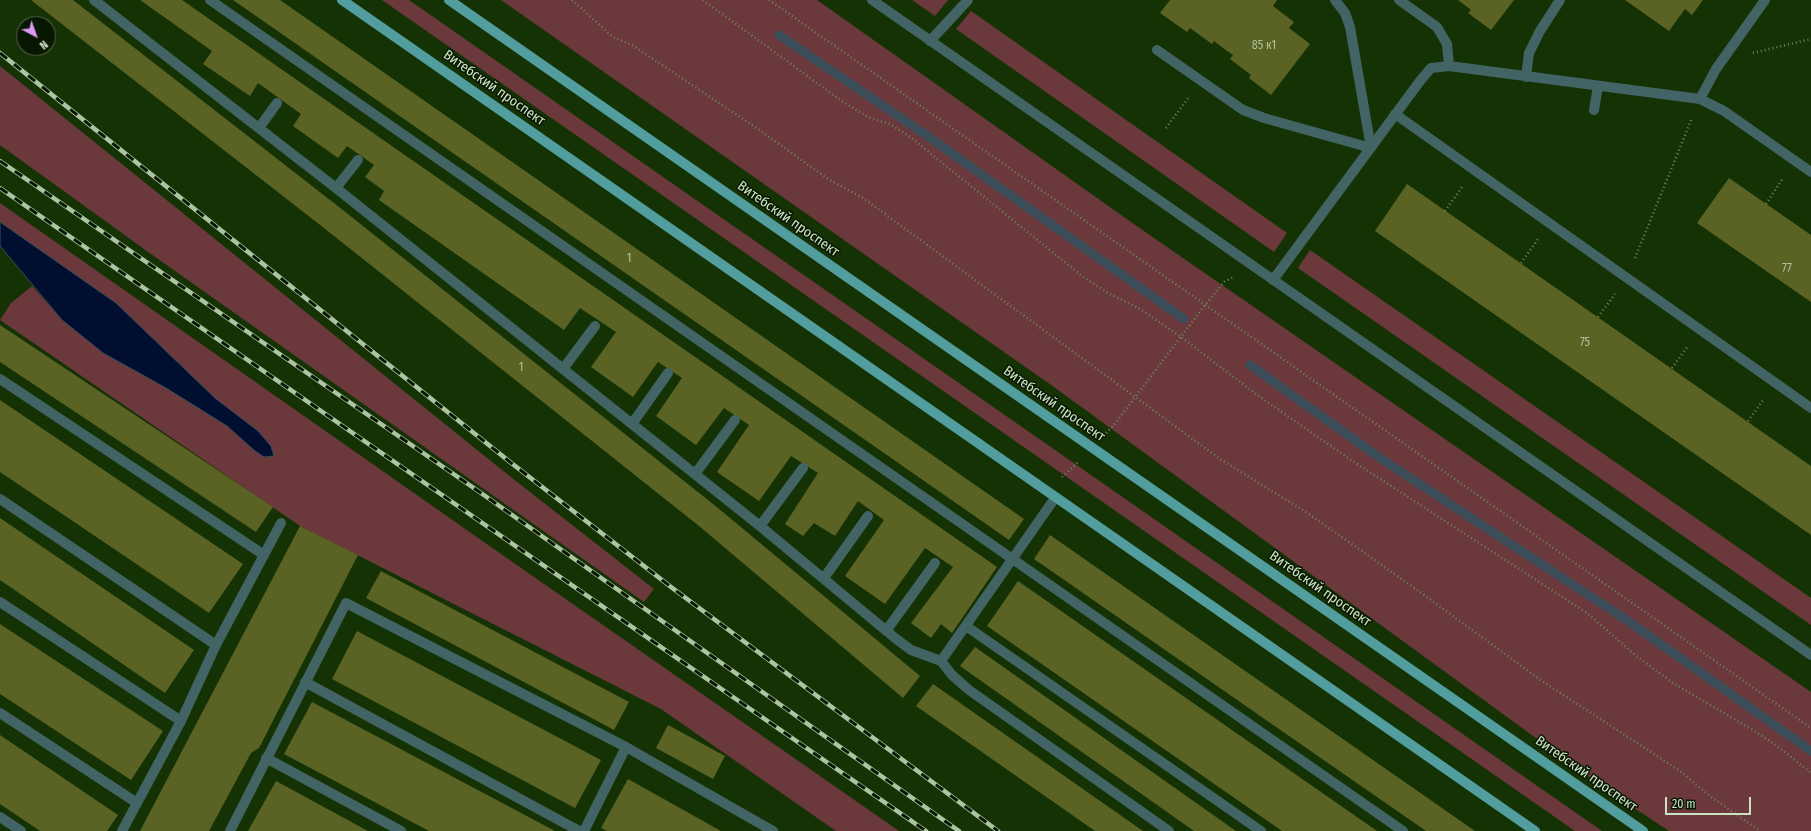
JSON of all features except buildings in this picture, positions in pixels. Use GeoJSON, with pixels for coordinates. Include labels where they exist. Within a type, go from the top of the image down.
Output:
{"type":"FeatureCollection","features":[{"type":"Feature","properties":{"kind":"main road","name":"Витебский проспект"},"geometry":{"type":"LineString","coordinates":[[342,0],[1535,831]]}},
{"type":"Feature","properties":{"kind":"main road","name":"Витебский проспект"},"geometry":{"type":"LineString","coordinates":[[449,0],[1642,831]]}},
{"type":"Feature","properties":{"kind":"street"},"geometry":{"type":"LineString","coordinates":[[94,0],[336,188],[695,474],[824,578],[886,631],[911,650],[941,661],[969,690],[1169,831]]}},
{"type":"Feature","properties":{"kind":"street"},"geometry":{"type":"LineString","coordinates":[[210,0],[1403,831]]}},
{"type":"Feature","properties":{"kind":"street"},"geometry":{"type":"LineString","coordinates":[[872,0],[1811,655]]}},
{"type":"Feature","properties":{"kind":"street"},"geometry":{"type":"LineString","coordinates":[[930,41],[968,0]]}},
{"type":"Feature","properties":{"kind":"street"},"geometry":{"type":"LineString","coordinates":[[1335,0],[1345,13],[1350,27],[1370,148]]}},
{"type":"Feature","properties":{"kind":"street"},"geometry":{"type":"LineString","coordinates":[[1399,0],[1436,27],[1447,44],[1449,66]]}},
{"type":"Feature","properties":{"kind":"street"},"geometry":{"type":"LineString","coordinates":[[1526,77],[1529,53],[1540,31],[1560,0]]}},
{"type":"Feature","properties":{"kind":"street"},"geometry":{"type":"LineString","coordinates":[[1700,100],[1716,69],[1765,0]]}},
{"type":"Feature","properties":{"kind":"street"},"geometry":{"type":"LineString","coordinates":[[1157,50],[1243,110],[1264,118],[1370,148]]}},
{"type":"Feature","properties":{"kind":"street"},"geometry":{"type":"LineString","coordinates":[[1273,280],[1395,114],[1420,81],[1432,68],[1449,66],[1700,100],[1724,111],[1811,172]]}},
{"type":"Feature","properties":{"kind":"street"},"geometry":{"type":"LineString","coordinates":[[1594,110],[1598,86]]}},
{"type":"Feature","properties":{"kind":"street"},"geometry":{"type":"LineString","coordinates":[[259,128],[277,103]]}},
{"type":"Feature","properties":{"kind":"street"},"geometry":{"type":"LineString","coordinates":[[1395,114],[1811,408]]}},
{"type":"Feature","properties":{"kind":"street"},"geometry":{"type":"LineString","coordinates":[[336,188],[358,160]]}},
{"type":"Feature","properties":{"kind":"street"},"geometry":{"type":"LineString","coordinates":[[563,369],[595,326]]}},
{"type":"Feature","properties":{"kind":"street"},"geometry":{"type":"LineString","coordinates":[[632,424],[668,373]]}},
{"type":"Feature","properties":{"kind":"street"},"geometry":{"type":"LineString","coordinates":[[0,379],[264,555]]}},
{"type":"Feature","properties":{"kind":"street"},"geometry":{"type":"LineString","coordinates":[[695,474],[735,420]]}},
{"type":"Feature","properties":{"kind":"street"},"geometry":{"type":"LineString","coordinates":[[760,526],[803,468]]}},
{"type":"Feature","properties":{"kind":"street"},"geometry":{"type":"LineString","coordinates":[[941,661],[1055,498]]}},
{"type":"Feature","properties":{"kind":"street"},"geometry":{"type":"LineString","coordinates":[[0,499],[216,645]]}},
{"type":"Feature","properties":{"kind":"street"},"geometry":{"type":"LineString","coordinates":[[824,578],[868,516]]}},
{"type":"Feature","properties":{"kind":"street"},"geometry":{"type":"LineString","coordinates":[[122,831],[181,721],[216,645],[281,523]]}},
{"type":"Feature","properties":{"kind":"street"},"geometry":{"type":"LineString","coordinates":[[886,631],[935,563]]}},
{"type":"Feature","properties":{"kind":"street"},"geometry":{"type":"LineString","coordinates":[[0,602],[181,721]]}},
{"type":"Feature","properties":{"kind":"street"},"geometry":{"type":"LineString","coordinates":[[230,831],[346,602],[626,747],[773,831]]}},
{"type":"Feature","properties":{"kind":"street"},"geometry":{"type":"LineString","coordinates":[[966,626],[1261,831]]}},
{"type":"Feature","properties":{"kind":"street"},"geometry":{"type":"LineString","coordinates":[[305,682],[580,831]]}},
{"type":"Feature","properties":{"kind":"street"},"geometry":{"type":"LineString","coordinates":[[0,713],[136,804]]}},
{"type":"Feature","properties":{"kind":"street"},"geometry":{"type":"LineString","coordinates":[[584,831],[626,747]]}},
{"type":"Feature","properties":{"kind":"street"},"geometry":{"type":"LineString","coordinates":[[266,758],[401,831]]}},
{"type":"Feature","properties":{"kind":"street"},"geometry":{"type":"LineString","coordinates":[[0,817],[21,831]]}},
{"type":"Feature","properties":{"kind":"path"},"geometry":{"type":"LineString","coordinates":[[572,0],[613,37],[632,45],[646,54],[758,129],[828,179],[863,198],[1220,459],[1306,512],[1413,587],[1542,681],[1680,771],[1710,796],[1760,831]]}},
{"type":"Feature","properties":{"kind":"path"},"geometry":{"type":"LineString","coordinates":[[703,0],[843,102],[868,117],[890,124],[909,136],[1082,276],[1108,293],[1140,309],[1181,337],[1274,408],[1371,473],[1587,613],[1673,683],[1778,746],[1811,773]]}},
{"type":"Feature","properties":{"kind":"path"},"geometry":{"type":"LineString","coordinates":[[769,0],[1811,728]]}},
{"type":"Feature","properties":{"kind":"path"},"geometry":{"type":"LineString","coordinates":[[1723,59],[1766,51],[1811,39]]}},
{"type":"Feature","properties":{"kind":"path"},"geometry":{"type":"LineString","coordinates":[[1166,128],[1201,81]]}},
{"type":"Feature","properties":{"kind":"path"},"geometry":{"type":"LineString","coordinates":[[1598,317],[1626,278],[1700,100]]}},
{"type":"Feature","properties":{"kind":"path"},"geometry":{"type":"LineString","coordinates":[[1766,204],[1795,161]]}},
{"type":"Feature","properties":{"kind":"path"},"geometry":{"type":"LineString","coordinates":[[1445,211],[1474,170]]}},
{"type":"Feature","properties":{"kind":"path"},"geometry":{"type":"LineString","coordinates":[[1521,263],[1549,223]]}},
{"type":"Feature","properties":{"kind":"path"},"geometry":{"type":"LineString","coordinates":[[1114,425],[1134,397],[1225,281]]}},
{"type":"Feature","properties":{"kind":"path"},"geometry":{"type":"LineString","coordinates":[[1672,368],[1700,330]]}},
{"type":"Feature","properties":{"kind":"path"},"geometry":{"type":"LineString","coordinates":[[1748,422],[1775,383]]}},
{"type":"Feature","properties":{"kind":"path"},"geometry":{"type":"LineString","coordinates":[[1060,480],[1076,464]]}},
{"type":"Feature","properties":{"kind":"shaded area"},"geometry":{"type":"Polygon","coordinates":[[[382,0],[409,0],[1602,831],[1575,831],[382,0]]]}},
{"type":"Feature","properties":{"kind":"shaded area"},"geometry":{"type":"Polygon","coordinates":[[[501,0],[817,0],[1141,229],[1811,692],[1811,831],[1669,831],[1610,792],[1054,387],[501,0]]]}},
{"type":"Feature","properties":{"kind":"shaded area"},"geometry":{"type":"Polygon","coordinates":[[[912,0],[948,0],[935,16],[912,0]]]}},
{"type":"Feature","properties":{"kind":"shaded area"},"geometry":{"type":"Polygon","coordinates":[[[971,11],[1287,233],[1274,252],[956,29],[971,11]]]}},
{"type":"Feature","properties":{"kind":"shaded area"},"geometry":{"type":"Polygon","coordinates":[[[0,66],[507,474],[654,589],[644,602],[151,254],[0,145],[0,66]]]}},
{"type":"Feature","properties":{"kind":"shaded area"},"geometry":{"type":"Polygon","coordinates":[[[0,203],[899,831],[836,831],[661,709],[300,526],[0,320],[11,303],[32,286],[62,320],[103,353],[166,388],[227,426],[264,457],[274,456],[258,431],[215,398],[116,303],[0,222],[0,203]]]}},
{"type":"Feature","properties":{"kind":"shaded area"},"geometry":{"type":"Polygon","coordinates":[[[1310,250],[1811,598],[1811,625],[1298,268],[1310,250]]]}},
{"type":"Feature","properties":{"kind":"water"},"geometry":{"type":"Polygon","coordinates":[[[0,222],[116,303],[215,398],[258,431],[271,446],[274,456],[264,457],[227,426],[166,388],[103,353],[62,320],[0,246],[0,222]]]}},
{"type":"Feature","properties":{"kind":"waterway"},"geometry":{"type":"LineString","coordinates":[[779,35],[926,135],[1184,319]]}},
{"type":"Feature","properties":{"kind":"waterway"},"geometry":{"type":"LineString","coordinates":[[1250,365],[1377,456],[1631,623],[1811,751]]}},
{"type":"Feature","properties":{"kind":"railway"},"geometry":{"type":"LineString","coordinates":[[0,53],[510,462],[671,587],[998,831]]}},
{"type":"Feature","properties":{"kind":"railway"},"geometry":{"type":"LineString","coordinates":[[0,161],[481,493],[959,831]]}},
{"type":"Feature","properties":{"kind":"railway"},"geometry":{"type":"LineString","coordinates":[[0,188],[926,831]]}}]}
